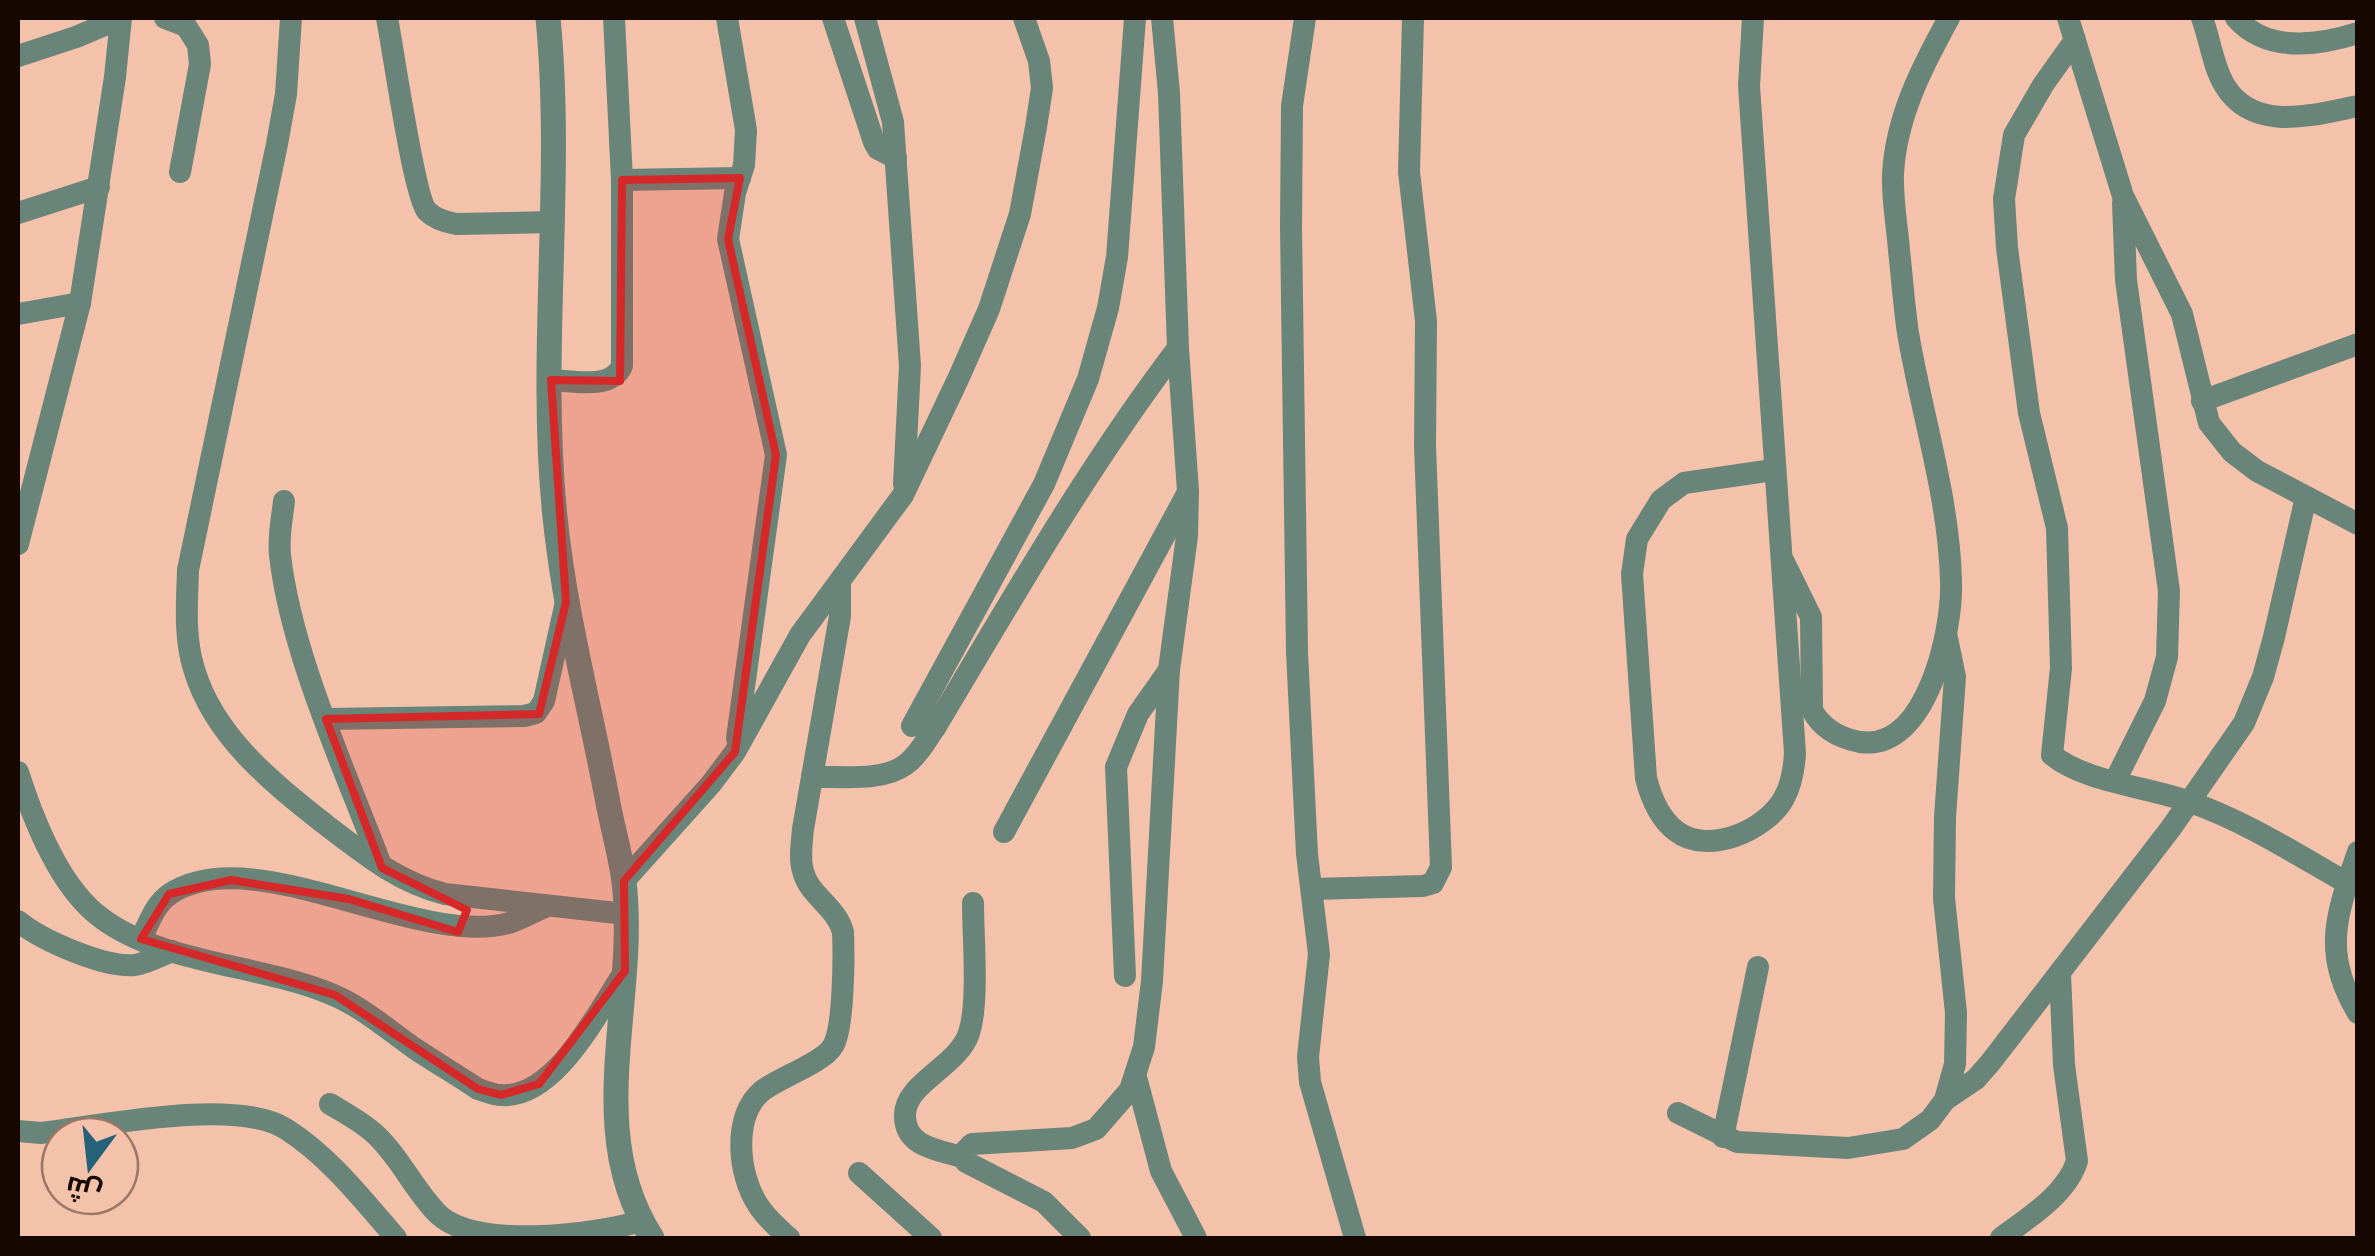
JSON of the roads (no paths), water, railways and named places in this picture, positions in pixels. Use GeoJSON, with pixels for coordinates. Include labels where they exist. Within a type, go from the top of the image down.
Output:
{"type":"FeatureCollection","features":[{"type":"Feature","properties":{"kind":"street"},"geometry":{"type":"LineString","coordinates":[[18,56],[121,18],[80,303],[18,544]]}},
{"type":"Feature","properties":{"kind":"street"},"geometry":{"type":"LineString","coordinates":[[166,18],[186,26],[200,50],[180,172]]}},
{"type":"Feature","properties":{"kind":"street"},"geometry":{"type":"LineString","coordinates":[[292,18],[278,144],[188,570],[188,638],[200,688],[223,728],[263,774],[382,868],[424,889],[444,894],[626,914]]}},
{"type":"Feature","properties":{"kind":"street"},"geometry":{"type":"LineString","coordinates":[[387,18],[413,169],[420,201],[428,212],[456,224],[553,222]]}},
{"type":"Feature","properties":{"kind":"street"},"geometry":{"type":"LineString","coordinates":[[330,1104],[376,1135],[438,1214],[466,1232],[518,1236],[619,1228],[647,1230],[620,1159],[616,1127],[614,1088],[625,971],[624,880],[566,602],[555,514],[548,18]]}},
{"type":"Feature","properties":{"kind":"street"},"geometry":{"type":"LineString","coordinates":[[551,380],[608,381],[621,371],[622,180],[614,18]]}},
{"type":"Feature","properties":{"kind":"street"},"geometry":{"type":"LineString","coordinates":[[726,18],[746,130],[728,239],[776,455],[735,752]]}},
{"type":"Feature","properties":{"kind":"street"},"geometry":{"type":"LineString","coordinates":[[833,18],[874,142],[878,149],[896,158]]}},
{"type":"Feature","properties":{"kind":"street"},"geometry":{"type":"LineString","coordinates":[[864,18],[893,122],[896,158],[910,366],[903,495]]}},
{"type":"Feature","properties":{"kind":"street"},"geometry":{"type":"LineString","coordinates":[[624,880],[712,784],[735,752],[800,635],[903,495],[989,309],[1020,214],[1042,88],[1040,61],[1024,18]]}},
{"type":"Feature","properties":{"kind":"street"},"geometry":{"type":"LineString","coordinates":[[912,726],[1044,484],[1088,379],[1117,258],[1136,18]]}},
{"type":"Feature","properties":{"kind":"street"},"geometry":{"type":"LineString","coordinates":[[962,1156],[972,1144],[1058,1140],[1096,1128],[1122,1101],[1136,1077],[1144,1047],[1152,981],[1169,670],[1187,536],[1188,491],[1162,18]]}},
{"type":"Feature","properties":{"kind":"street"},"geometry":{"type":"LineString","coordinates":[[1305,18],[1292,106],[1291,227],[1296,652],[1308,854],[1319,954],[1308,1056],[1310,1082],[1355,1238]]}},
{"type":"Feature","properties":{"kind":"street"},"geometry":{"type":"LineString","coordinates":[[1313,889],[1424,886],[1433,883],[1441,867],[1425,446],[1426,321],[1409,172],[1413,18]]}},
{"type":"Feature","properties":{"kind":"street"},"geometry":{"type":"LineString","coordinates":[[1753,18],[1749,86],[1795,753],[1790,786],[1774,811],[1745,832],[1714,840],[1684,836],[1668,823],[1652,801],[1646,778],[1632,574],[1638,539],[1660,500],[1684,483],[1773,470]]}},
{"type":"Feature","properties":{"kind":"street"},"geometry":{"type":"LineString","coordinates":[[1780,555],[1810,617],[1812,710],[1817,720],[1840,737],[1887,740],[1908,726],[1931,682],[1944,646],[1952,583],[1941,493],[1908,333],[1893,172],[1899,131],[1912,91],[1949,18]]}},
{"type":"Feature","properties":{"kind":"street"},"geometry":{"type":"LineString","coordinates":[[2202,18],[2224,84],[2235,98],[2260,116],[2304,116],[2358,106]]}},
{"type":"Feature","properties":{"kind":"street"},"geometry":{"type":"LineString","coordinates":[[2236,18],[2256,36],[2291,44],[2329,42],[2358,33]]}},
{"type":"Feature","properties":{"kind":"street"},"geometry":{"type":"LineString","coordinates":[[2071,29],[2123,196],[2182,314],[2210,424],[2232,452],[2258,471],[2358,524]]}},
{"type":"Feature","properties":{"kind":"street"},"geometry":{"type":"LineString","coordinates":[[2071,29],[2014,135],[2004,199],[2029,413],[2057,528],[2061,668],[2051,752],[2056,759],[2190,802],[2257,831],[2347,883]]}},
{"type":"Feature","properties":{"kind":"street"},"geometry":{"type":"LineString","coordinates":[[622,180],[740,178]]}},
{"type":"Feature","properties":{"kind":"street"},"geometry":{"type":"LineString","coordinates":[[18,214],[99,187]]}},
{"type":"Feature","properties":{"kind":"street"},"geometry":{"type":"LineString","coordinates":[[2115,781],[2155,701],[2167,657],[2168,591],[2126,280],[2123,196]]}},
{"type":"Feature","properties":{"kind":"street"},"geometry":{"type":"LineString","coordinates":[[18,314],[80,303]]}},
{"type":"Feature","properties":{"kind":"street"},"geometry":{"type":"LineString","coordinates":[[2202,401],[2358,344]]}},
{"type":"Feature","properties":{"kind":"street"},"geometry":{"type":"LineString","coordinates":[[812,777],[882,774],[905,766],[914,757],[936,728],[1050,535],[1178,348]]}},
{"type":"Feature","properties":{"kind":"street"},"geometry":{"type":"LineString","coordinates":[[1004,832],[1188,491]]}},
{"type":"Feature","properties":{"kind":"street"},"geometry":{"type":"LineString","coordinates":[[1678,1114],[1723,1137],[1757,1145],[1848,1148],[1881,1144],[1918,1130],[1945,1100],[1976,1079],[2190,802],[2244,723],[2263,678],[2306,498]]}},
{"type":"Feature","properties":{"kind":"street"},"geometry":{"type":"LineString","coordinates":[[284,501],[280,553],[287,594],[326,720],[382,868]]}},
{"type":"Feature","properties":{"kind":"street"},"geometry":{"type":"LineString","coordinates":[[790,1238],[757,1205],[746,1177],[742,1147],[746,1117],[754,1098],[829,1052],[838,1034],[843,932],[839,916],[808,882],[802,862],[803,829],[840,616],[840,582]]}},
{"type":"Feature","properties":{"kind":"street"},"geometry":{"type":"LineString","coordinates":[[326,720],[536,713],[544,701],[566,602]]}},
{"type":"Feature","properties":{"kind":"street"},"geometry":{"type":"LineString","coordinates":[[1945,1100],[1956,1047],[1944,898],[1944,817],[1955,677],[1946,630]]}},
{"type":"Feature","properties":{"kind":"street"},"geometry":{"type":"LineString","coordinates":[[1125,976],[1116,768],[1138,714],[1169,670]]}},
{"type":"Feature","properties":{"kind":"street"},"geometry":{"type":"LineString","coordinates":[[18,772],[50,852],[100,918],[172,951],[240,966],[334,995],[478,1088],[501,1095],[539,1084],[558,1068],[625,971]]}},
{"type":"Feature","properties":{"kind":"street"},"geometry":{"type":"LineString","coordinates":[[2358,852],[2336,916],[2334,956],[2358,1013]]}},
{"type":"Feature","properties":{"kind":"street"},"geometry":{"type":"LineString","coordinates":[[141,938],[156,909],[170,894],[208,881],[268,882],[349,899],[407,917],[476,926],[508,923],[548,906]]}},
{"type":"Feature","properties":{"kind":"street"},"geometry":{"type":"LineString","coordinates":[[973,902],[970,1030],[956,1056],[912,1095],[904,1115],[907,1130],[915,1140],[962,1156],[966,1162],[1044,1202],[1080,1238]]}},
{"type":"Feature","properties":{"kind":"street"},"geometry":{"type":"LineString","coordinates":[[18,921],[83,954],[119,964],[138,964],[172,951]]}},
{"type":"Feature","properties":{"kind":"street"},"geometry":{"type":"LineString","coordinates":[[1723,1137],[1758,967]]}},
{"type":"Feature","properties":{"kind":"street"},"geometry":{"type":"LineString","coordinates":[[2001,1238],[2072,1176],[2077,1161],[2064,1065],[2060,974]]}},
{"type":"Feature","properties":{"kind":"street"},"geometry":{"type":"LineString","coordinates":[[1136,1077],[1161,1172],[1196,1238]]}},
{"type":"Feature","properties":{"kind":"street"},"geometry":{"type":"LineString","coordinates":[[18,1131],[40,1133],[202,1114],[283,1127],[325,1159],[396,1238]]}},
{"type":"Feature","properties":{"kind":"street"},"geometry":{"type":"LineString","coordinates":[[859,1174],[931,1238]]}}]}
